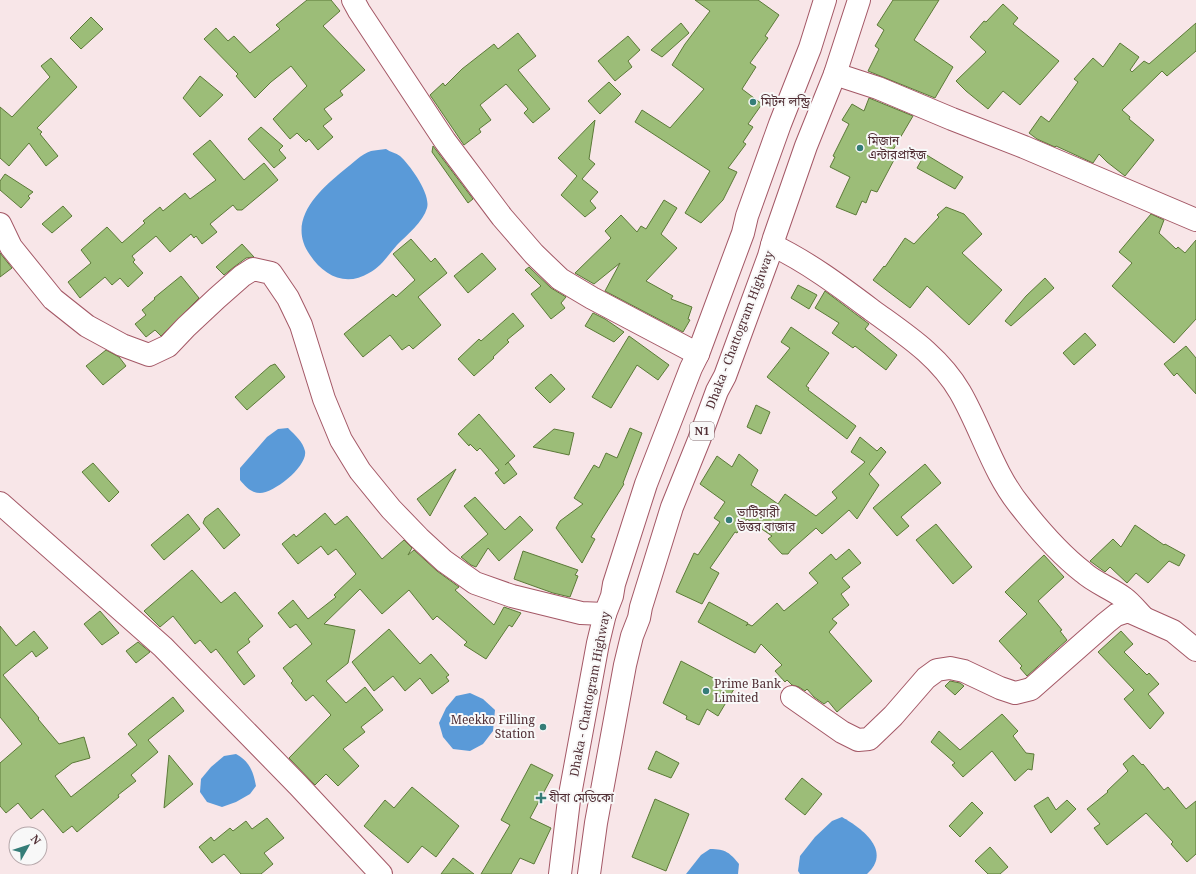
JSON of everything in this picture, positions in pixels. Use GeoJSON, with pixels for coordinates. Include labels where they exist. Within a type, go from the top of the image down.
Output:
{"type":"FeatureCollection","features":[{"type":"Feature","properties":{"kind":"main road"},"geometry":{"type":"LineString","coordinates":[[352,0],[445,141],[502,217],[534,254],[560,279],[592,298],[698,354]]}},
{"type":"Feature","properties":{"kind":"main road","name":"Dhaka - Chattogram Highway"},"geometry":{"type":"LineString","coordinates":[[560,874],[569,800],[598,643],[605,614],[612,596],[614,584],[646,484],[690,368],[698,354],[743,233],[747,216],[780,124],[810,48],[825,0]]}},
{"type":"Feature","properties":{"kind":"main road","name":"Dhaka - Chattogram Highway"},"geometry":{"type":"LineString","coordinates":[[589,874],[598,809],[625,665],[632,636],[639,618],[641,607],[672,507],[717,391],[725,376],[769,256],[806,146],[835,74],[859,0]]}},
{"type":"Feature","properties":{"kind":"main road"},"geometry":{"type":"LineString","coordinates":[[835,74],[878,88],[1024,147],[1196,220]]}},
{"type":"Feature","properties":{"kind":"main road"},"geometry":{"type":"LineString","coordinates":[[0,224],[11,247],[53,299],[87,326],[122,345],[149,355],[168,346],[186,326],[242,276],[253,269],[271,273],[288,298],[301,325],[324,399],[341,440],[360,471],[391,509],[419,538],[444,561],[475,583],[512,596],[581,613],[605,614]]}},
{"type":"Feature","properties":{"kind":"main road"},"geometry":{"type":"LineString","coordinates":[[772,245],[816,270],[913,339],[931,355],[947,372],[960,392],[995,467],[1020,506],[1059,550],[1084,573],[1124,598],[1143,617]]}},
{"type":"Feature","properties":{"kind":"main road"},"geometry":{"type":"LineString","coordinates":[[0,503],[163,647],[298,785],[381,874]]}},
{"type":"Feature","properties":{"kind":"main road"},"geometry":{"type":"LineString","coordinates":[[792,697],[842,732],[858,740],[869,739],[893,716],[926,678],[937,670],[950,668],[964,671],[1000,688],[1015,693],[1030,690],[1116,615],[1128,611],[1173,631],[1196,650]]}},
{"type":"Feature","properties":{"kind":"water"},"geometry":{"type":"Polygon","coordinates":[[[386,149],[400,156],[419,180],[426,195],[427,208],[422,218],[410,233],[397,245],[381,264],[360,277],[344,279],[336,277],[322,269],[310,255],[304,242],[302,230],[303,219],[315,197],[334,178],[364,154],[371,151],[386,149]]]}},
{"type":"Feature","properties":{"kind":"water"},"geometry":{"type":"Polygon","coordinates":[[[288,428],[304,448],[305,457],[301,464],[289,478],[266,492],[257,493],[246,487],[240,480],[240,468],[267,437],[278,429],[288,428]]]}},
{"type":"Feature","properties":{"kind":"water"},"geometry":{"type":"Polygon","coordinates":[[[470,693],[483,699],[495,710],[493,731],[483,744],[470,751],[453,749],[443,737],[439,723],[446,708],[456,696],[470,693]]]}},
{"type":"Feature","properties":{"kind":"water"},"geometry":{"type":"Polygon","coordinates":[[[236,754],[245,760],[250,767],[256,786],[250,794],[236,802],[222,807],[207,802],[200,792],[201,779],[211,767],[224,756],[236,754]]]}},
{"type":"Feature","properties":{"kind":"water"},"geometry":{"type":"Polygon","coordinates":[[[842,817],[866,834],[872,841],[876,849],[877,857],[874,865],[867,874],[800,874],[798,871],[800,856],[815,837],[832,821],[842,817]]]}},
{"type":"Feature","properties":{"kind":"water"},"geometry":{"type":"Polygon","coordinates":[[[710,849],[724,851],[730,854],[739,864],[738,874],[686,874],[701,855],[710,849]]]}},
{"type":"Feature","properties":{"kind":"building"},"geometry":{"type":"Polygon","coordinates":[[[307,0],[331,0],[340,11],[323,26],[365,70],[340,91],[343,95],[324,109],[332,119],[323,126],[333,137],[318,150],[309,139],[306,142],[297,133],[290,139],[273,119],[307,86],[291,66],[271,82],[255,98],[236,76],[238,74],[204,39],[216,28],[228,41],[234,36],[250,53],[280,29],[276,25],[307,0]]]}},
{"type":"Feature","properties":{"kind":"building"},"geometry":{"type":"Polygon","coordinates":[[[695,0],[758,0],[779,15],[765,36],[768,38],[750,63],[756,67],[742,89],[762,104],[748,124],[753,127],[743,142],[746,144],[728,168],[737,172],[723,200],[701,223],[685,213],[710,171],[635,122],[642,110],[670,128],[704,89],[672,65],[685,44],[710,11],[695,0]]]}},
{"type":"Feature","properties":{"kind":"building"},"geometry":{"type":"Polygon","coordinates":[[[893,0],[939,0],[914,40],[953,67],[935,98],[868,71],[879,49],[875,46],[884,30],[877,25],[893,0]]]}},
{"type":"Feature","properties":{"kind":"building"},"geometry":{"type":"Polygon","coordinates":[[[1003,4],[1018,18],[1013,24],[1059,61],[1020,105],[1003,91],[988,109],[956,81],[986,52],[970,37],[984,21],[986,22],[1003,4]]]}},
{"type":"Feature","properties":{"kind":"building"},"geometry":{"type":"Polygon","coordinates":[[[91,17],[103,29],[81,49],[70,38],[91,17]]]}},
{"type":"Feature","properties":{"kind":"building"},"geometry":{"type":"Polygon","coordinates":[[[681,23],[689,33],[662,57],[651,50],[681,23]]]}},
{"type":"Feature","properties":{"kind":"building"},"geometry":{"type":"Polygon","coordinates":[[[1196,23],[1196,51],[1167,76],[1162,71],[1122,110],[1130,117],[1129,119],[1154,140],[1125,176],[1099,154],[1093,163],[1037,139],[1029,133],[1041,116],[1049,122],[1078,82],[1074,79],[1093,58],[1103,67],[1120,43],[1139,57],[1130,70],[1132,72],[1144,61],[1149,64],[1196,23]]]}},
{"type":"Feature","properties":{"kind":"building"},"geometry":{"type":"Polygon","coordinates":[[[518,33],[536,56],[518,70],[550,109],[533,123],[524,113],[528,109],[506,84],[480,105],[491,120],[479,129],[481,132],[464,145],[430,95],[443,83],[445,86],[462,69],[494,44],[498,49],[518,33]]]}},
{"type":"Feature","properties":{"kind":"building"},"geometry":{"type":"Polygon","coordinates":[[[628,36],[640,50],[628,61],[632,67],[615,81],[598,61],[628,36]]]}},
{"type":"Feature","properties":{"kind":"building"},"geometry":{"type":"Polygon","coordinates":[[[51,58],[77,87],[37,128],[42,132],[40,134],[58,156],[46,166],[29,143],[9,166],[0,158],[0,107],[12,117],[50,77],[41,66],[51,58]]]}},
{"type":"Feature","properties":{"kind":"building"},"geometry":{"type":"Polygon","coordinates":[[[200,76],[223,95],[200,117],[183,98],[200,76]]]}},
{"type":"Feature","properties":{"kind":"building"},"geometry":{"type":"Polygon","coordinates":[[[609,82],[621,94],[600,114],[588,101],[609,82]]]}},
{"type":"Feature","properties":{"kind":"building"},"geometry":{"type":"Polygon","coordinates":[[[869,98],[913,116],[890,155],[895,158],[877,192],[871,190],[866,203],[862,201],[856,215],[836,207],[850,177],[830,167],[835,157],[833,156],[849,124],[842,120],[852,104],[864,111],[869,98]]]}},
{"type":"Feature","properties":{"kind":"building"},"geometry":{"type":"Polygon","coordinates":[[[595,120],[589,159],[595,164],[582,179],[598,192],[590,201],[596,208],[585,217],[561,195],[577,176],[558,158],[595,120]]]}},
{"type":"Feature","properties":{"kind":"building"},"geometry":{"type":"Polygon","coordinates":[[[261,127],[283,146],[279,150],[286,158],[274,168],[248,139],[261,127]]]}},
{"type":"Feature","properties":{"kind":"building"},"geometry":{"type":"Polygon","coordinates":[[[210,140],[244,180],[264,163],[278,180],[242,210],[237,210],[233,205],[210,224],[217,232],[202,244],[196,236],[194,238],[191,234],[170,252],[156,236],[132,256],[135,260],[133,262],[143,273],[128,287],[120,278],[112,285],[105,277],[80,298],[68,282],[91,263],[81,250],[107,227],[122,243],[145,223],[143,221],[160,207],[163,211],[185,193],[190,199],[216,180],[193,154],[210,140]]]}},
{"type":"Feature","properties":{"kind":"building"},"geometry":{"type":"Polygon","coordinates":[[[433,146],[473,199],[468,203],[432,152],[433,146]]]}},
{"type":"Feature","properties":{"kind":"building"},"geometry":{"type":"Polygon","coordinates":[[[925,154],[963,177],[955,189],[917,168],[925,154]]]}},
{"type":"Feature","properties":{"kind":"building"},"geometry":{"type":"Polygon","coordinates":[[[5,174],[33,192],[28,196],[30,198],[21,208],[0,190],[0,181],[5,174]]]}},
{"type":"Feature","properties":{"kind":"building"},"geometry":{"type":"Polygon","coordinates":[[[664,200],[677,208],[661,234],[677,248],[646,281],[673,296],[671,299],[692,307],[688,319],[690,320],[683,332],[605,291],[620,263],[594,284],[575,273],[611,238],[605,231],[621,215],[637,232],[641,226],[646,229],[664,200]]]}},
{"type":"Feature","properties":{"kind":"building"},"geometry":{"type":"Polygon","coordinates":[[[63,206],[72,216],[52,233],[42,224],[63,206]]]}},
{"type":"Feature","properties":{"kind":"building"},"geometry":{"type":"Polygon","coordinates":[[[946,207],[964,214],[982,234],[962,253],[1002,290],[969,325],[927,286],[910,308],[873,280],[884,266],[885,267],[905,238],[914,244],[939,217],[937,215],[946,207]]]}},
{"type":"Feature","properties":{"kind":"building"},"geometry":{"type":"Polygon","coordinates":[[[1151,214],[1164,220],[1159,233],[1176,249],[1178,247],[1185,253],[1196,240],[1196,319],[1174,343],[1112,286],[1132,263],[1119,252],[1151,214]]]}},
{"type":"Feature","properties":{"kind":"building"},"geometry":{"type":"Polygon","coordinates":[[[411,239],[431,262],[435,258],[447,273],[418,297],[441,325],[413,349],[409,345],[402,350],[390,335],[363,357],[344,334],[393,294],[396,297],[415,280],[393,254],[411,239]]]}},
{"type":"Feature","properties":{"kind":"building"},"geometry":{"type":"Polygon","coordinates":[[[242,244],[254,257],[246,258],[224,275],[216,267],[242,244]]]}},
{"type":"Feature","properties":{"kind":"building"},"geometry":{"type":"Polygon","coordinates":[[[0,253],[12,268],[0,277],[0,253]]]}},
{"type":"Feature","properties":{"kind":"building"},"geometry":{"type":"Polygon","coordinates":[[[482,253],[496,269],[468,293],[454,276],[482,253]]]}},
{"type":"Feature","properties":{"kind":"building"},"geometry":{"type":"Polygon","coordinates":[[[529,267],[551,288],[566,297],[561,303],[565,308],[551,319],[531,294],[541,286],[525,270],[529,267]]]}},
{"type":"Feature","properties":{"kind":"building"},"geometry":{"type":"Polygon","coordinates":[[[181,276],[199,298],[161,336],[155,330],[146,337],[135,324],[146,315],[142,310],[181,276]]]}},
{"type":"Feature","properties":{"kind":"building"},"geometry":{"type":"Polygon","coordinates":[[[1045,278],[1054,288],[1011,326],[1005,321],[1026,296],[1045,278]]]}},
{"type":"Feature","properties":{"kind":"building"},"geometry":{"type":"Polygon","coordinates":[[[798,285],[817,295],[809,309],[791,298],[798,285]]]}},
{"type":"Feature","properties":{"kind":"building"},"geometry":{"type":"Polygon","coordinates":[[[825,291],[869,324],[865,329],[897,355],[886,370],[855,346],[853,348],[832,333],[839,323],[815,308],[825,291]]]}},
{"type":"Feature","properties":{"kind":"building"},"geometry":{"type":"Polygon","coordinates":[[[513,313],[524,326],[507,340],[509,342],[474,376],[458,359],[479,339],[481,341],[513,313]]]}},
{"type":"Feature","properties":{"kind":"building"},"geometry":{"type":"Polygon","coordinates":[[[593,313],[624,332],[614,342],[585,326],[593,313]]]}},
{"type":"Feature","properties":{"kind":"building"},"geometry":{"type":"Polygon","coordinates":[[[791,327],[829,353],[806,386],[809,388],[808,390],[856,426],[847,439],[767,377],[790,348],[781,342],[791,327]]]}},
{"type":"Feature","properties":{"kind":"building"},"geometry":{"type":"Polygon","coordinates":[[[1085,333],[1096,345],[1074,365],[1063,353],[1085,333]]]}},
{"type":"Feature","properties":{"kind":"building"},"geometry":{"type":"Polygon","coordinates":[[[629,336],[669,365],[658,380],[637,365],[611,408],[592,397],[629,336]]]}},
{"type":"Feature","properties":{"kind":"building"},"geometry":{"type":"Polygon","coordinates":[[[1186,346],[1196,358],[1196,394],[1177,373],[1174,376],[1164,364],[1186,346]]]}},
{"type":"Feature","properties":{"kind":"building"},"geometry":{"type":"Polygon","coordinates":[[[106,350],[119,357],[126,366],[103,385],[86,366],[106,350]]]}},
{"type":"Feature","properties":{"kind":"building"},"geometry":{"type":"Polygon","coordinates":[[[275,364],[285,377],[247,410],[235,397],[270,366],[275,364]]]}},
{"type":"Feature","properties":{"kind":"building"},"geometry":{"type":"Polygon","coordinates":[[[551,374],[565,389],[550,403],[535,388],[551,374]]]}},
{"type":"Feature","properties":{"kind":"building"},"geometry":{"type":"Polygon","coordinates":[[[756,405],[770,412],[761,434],[747,427],[756,405]]]}},
{"type":"Feature","properties":{"kind":"building"},"geometry":{"type":"Polygon","coordinates":[[[479,414],[515,456],[508,462],[517,474],[504,484],[495,473],[499,470],[480,448],[477,451],[470,444],[469,446],[458,434],[479,414]]]}},
{"type":"Feature","properties":{"kind":"building"},"geometry":{"type":"Polygon","coordinates":[[[630,428],[642,433],[623,483],[624,484],[591,537],[595,539],[582,563],[556,528],[560,521],[583,504],[574,498],[594,465],[599,468],[606,453],[617,458],[630,428]]]}},
{"type":"Feature","properties":{"kind":"building"},"geometry":{"type":"Polygon","coordinates":[[[554,429],[574,433],[569,455],[533,447],[554,429]]]}},
{"type":"Feature","properties":{"kind":"building"},"geometry":{"type":"Polygon","coordinates":[[[860,437],[877,451],[881,447],[886,452],[869,474],[879,485],[857,519],[849,510],[822,534],[816,528],[788,554],[782,554],[768,539],[772,536],[747,519],[737,533],[735,532],[710,568],[719,573],[702,604],[676,592],[694,553],[698,555],[720,522],[714,518],[725,502],[700,484],[717,456],[732,467],[739,454],[758,470],[751,485],[778,504],[785,494],[816,516],[837,498],[832,492],[865,462],[851,452],[860,437]]]}},
{"type":"Feature","properties":{"kind":"building"},"geometry":{"type":"Polygon","coordinates":[[[93,463],[119,492],[109,502],[82,472],[93,463]]]}},
{"type":"Feature","properties":{"kind":"building"},"geometry":{"type":"Polygon","coordinates":[[[925,464],[941,483],[901,517],[909,526],[897,536],[873,508],[925,464]]]}},
{"type":"Feature","properties":{"kind":"building"},"geometry":{"type":"Polygon","coordinates":[[[456,469],[430,516],[417,499],[456,469]]]}},
{"type":"Feature","properties":{"kind":"building"},"geometry":{"type":"Polygon","coordinates":[[[475,497],[505,530],[520,516],[533,530],[499,561],[488,548],[476,567],[461,557],[488,534],[464,506],[475,497]]]}},
{"type":"Feature","properties":{"kind":"building"},"geometry":{"type":"Polygon","coordinates":[[[218,508],[240,535],[224,549],[203,523],[205,518],[218,508]]]}},
{"type":"Feature","properties":{"kind":"building"},"geometry":{"type":"Polygon","coordinates":[[[325,513],[335,525],[347,516],[382,559],[404,540],[412,548],[408,555],[414,550],[437,571],[459,587],[455,590],[494,625],[504,607],[521,613],[512,627],[509,625],[486,659],[464,645],[467,642],[437,616],[433,620],[409,590],[382,614],[360,589],[324,624],[355,630],[348,663],[326,681],[346,703],[365,687],[383,710],[361,727],[365,732],[343,749],[359,766],[338,786],[326,774],[315,785],[289,758],[331,715],[313,695],[306,701],[291,683],[293,681],[283,668],[312,644],[296,624],[290,628],[278,613],[293,600],[308,619],[336,597],[334,595],[356,574],[336,549],[328,555],[321,546],[298,564],[282,544],[294,534],[296,537],[325,513]]]}},
{"type":"Feature","properties":{"kind":"building"},"geometry":{"type":"Polygon","coordinates":[[[188,514],[200,529],[164,560],[151,545],[188,514]]]}},
{"type":"Feature","properties":{"kind":"building"},"geometry":{"type":"Polygon","coordinates":[[[936,524],[972,567],[953,584],[916,540],[936,524]]]}},
{"type":"Feature","properties":{"kind":"building"},"geometry":{"type":"Polygon","coordinates":[[[1135,525],[1164,545],[1165,544],[1185,555],[1179,566],[1169,561],[1148,583],[1136,573],[1127,583],[1110,567],[1105,572],[1090,561],[1113,539],[1121,547],[1135,525]]]}},
{"type":"Feature","properties":{"kind":"building"},"geometry":{"type":"Polygon","coordinates":[[[849,549],[861,563],[842,578],[850,587],[841,594],[849,605],[832,619],[837,623],[829,632],[872,681],[837,712],[828,701],[824,704],[814,697],[807,689],[805,691],[792,685],[787,680],[785,682],[775,671],[782,665],[761,644],[755,653],[698,622],[709,602],[748,623],[746,626],[748,624],[752,626],[777,603],[784,611],[818,583],[809,573],[831,554],[836,560],[849,549]]]}},
{"type":"Feature","properties":{"kind":"building"},"geometry":{"type":"Polygon","coordinates":[[[523,551],[578,570],[575,575],[578,576],[570,597],[553,593],[514,579],[523,551]]]}},
{"type":"Feature","properties":{"kind":"building"},"geometry":{"type":"Polygon","coordinates":[[[1044,555],[1064,577],[1038,601],[1062,630],[1060,631],[1067,640],[1027,676],[1020,668],[1022,666],[999,641],[1027,614],[1005,592],[1044,555]]]}},
{"type":"Feature","properties":{"kind":"building"},"geometry":{"type":"Polygon","coordinates":[[[192,570],[221,603],[235,592],[263,626],[248,639],[250,642],[237,652],[255,676],[244,685],[216,649],[211,653],[200,640],[195,644],[173,616],[160,627],[144,611],[192,570]]]}},
{"type":"Feature","properties":{"kind":"building"},"geometry":{"type":"Polygon","coordinates":[[[100,611],[119,633],[102,645],[84,624],[100,611]]]}},
{"type":"Feature","properties":{"kind":"building"},"geometry":{"type":"Polygon","coordinates":[[[0,626],[16,646],[34,631],[48,648],[36,657],[32,651],[3,675],[59,744],[84,737],[90,758],[72,763],[55,776],[71,797],[137,745],[128,734],[173,697],[184,711],[148,740],[158,752],[131,775],[136,781],[77,832],[72,826],[63,833],[43,809],[31,819],[18,803],[6,813],[0,806],[0,763],[22,744],[0,717],[0,626]]]}},
{"type":"Feature","properties":{"kind":"building"},"geometry":{"type":"Polygon","coordinates":[[[389,629],[420,664],[431,654],[449,675],[446,677],[449,681],[432,694],[420,678],[405,691],[393,676],[374,691],[352,662],[389,629]]]}},
{"type":"Feature","properties":{"kind":"building"},"geometry":{"type":"Polygon","coordinates":[[[1121,631],[1133,644],[1124,652],[1147,675],[1149,673],[1159,684],[1148,694],[1164,713],[1150,729],[1124,699],[1134,690],[1098,652],[1121,631]]]}},
{"type":"Feature","properties":{"kind":"building"},"geometry":{"type":"Polygon","coordinates":[[[138,642],[150,652],[136,663],[126,651],[138,642]]]}},
{"type":"Feature","properties":{"kind":"building","name":"Prime Bank Limited"},"geometry":{"type":"Polygon","coordinates":[[[681,661],[734,689],[718,716],[707,709],[699,725],[686,719],[687,716],[663,703],[681,661]]]}},
{"type":"Feature","properties":{"kind":"building"},"geometry":{"type":"Polygon","coordinates":[[[950,681],[960,683],[964,686],[955,695],[945,686],[950,681]]]}},
{"type":"Feature","properties":{"kind":"building"},"geometry":{"type":"Polygon","coordinates":[[[1002,714],[1018,731],[1013,736],[1026,753],[1034,754],[1032,770],[1028,769],[1015,781],[992,751],[963,777],[952,765],[955,763],[931,742],[939,731],[960,750],[1002,714]]]}},
{"type":"Feature","properties":{"kind":"building"},"geometry":{"type":"Polygon","coordinates":[[[656,751],[679,763],[671,778],[648,769],[656,751]]]}},
{"type":"Feature","properties":{"kind":"building"},"geometry":{"type":"Polygon","coordinates":[[[169,755],[193,784],[164,808],[169,755]]]}},
{"type":"Feature","properties":{"kind":"building"},"geometry":{"type":"Polygon","coordinates":[[[1133,755],[1142,765],[1143,764],[1164,790],[1168,787],[1186,809],[1196,801],[1196,854],[1187,862],[1171,844],[1173,842],[1146,813],[1107,845],[1094,828],[1100,824],[1087,809],[1108,792],[1107,791],[1128,771],[1123,764],[1133,755]]]}},
{"type":"Feature","properties":{"kind":"building"},"geometry":{"type":"Polygon","coordinates":[[[531,764],[553,775],[530,818],[551,828],[534,864],[520,858],[511,874],[481,874],[510,825],[501,820],[531,764]]]}},
{"type":"Feature","properties":{"kind":"building"},"geometry":{"type":"Polygon","coordinates":[[[802,778],[822,794],[805,815],[785,799],[802,778]]]}},
{"type":"Feature","properties":{"kind":"building"},"geometry":{"type":"Polygon","coordinates":[[[412,787],[459,826],[436,857],[422,846],[408,863],[364,826],[385,800],[394,808],[412,787]]]}},
{"type":"Feature","properties":{"kind":"building"},"geometry":{"type":"Polygon","coordinates":[[[1048,797],[1056,810],[1067,800],[1076,809],[1051,833],[1034,806],[1048,797]]]}},
{"type":"Feature","properties":{"kind":"building"},"geometry":{"type":"Polygon","coordinates":[[[655,799],[689,814],[666,871],[632,857],[655,799]]]}},
{"type":"Feature","properties":{"kind":"building"},"geometry":{"type":"Polygon","coordinates":[[[972,802],[983,813],[960,837],[949,826],[972,802]]]}},
{"type":"Feature","properties":{"kind":"building"},"geometry":{"type":"Polygon","coordinates":[[[267,818],[284,838],[264,853],[273,864],[261,874],[241,874],[224,854],[212,863],[199,847],[211,837],[214,841],[230,828],[233,831],[246,821],[252,829],[267,818]]]}},
{"type":"Feature","properties":{"kind":"building"},"geometry":{"type":"Polygon","coordinates":[[[990,847],[1008,867],[1000,874],[988,874],[975,861],[990,847]]]}},
{"type":"Feature","properties":{"kind":"building"},"geometry":{"type":"Polygon","coordinates":[[[453,858],[474,874],[441,874],[453,858]]]}},
{"type":"Feature","properties":{"kind":"place","name":"মিটন লন্ড্রি"},"geometry":{"type":"Point","coordinates":[753,102]}},
{"type":"Feature","properties":{"kind":"place","name":"মিজান এন্টারপ্রাইজ"},"geometry":{"type":"Point","coordinates":[860,148]}},
{"type":"Feature","properties":{"kind":"place","name":"ভাটিয়ারী উত্তর বাজার"},"geometry":{"type":"Point","coordinates":[729,520]}},
{"type":"Feature","properties":{"kind":"place","name":"Prime Bank Limited"},"geometry":{"type":"Point","coordinates":[706,691]}},
{"type":"Feature","properties":{"kind":"place","name":"Meekko Filling Station"},"geometry":{"type":"Point","coordinates":[543,727]}},
{"type":"Feature","properties":{"kind":"place","name":"যীবা মেডিকো"},"geometry":{"type":"Point","coordinates":[541,798]}}]}
